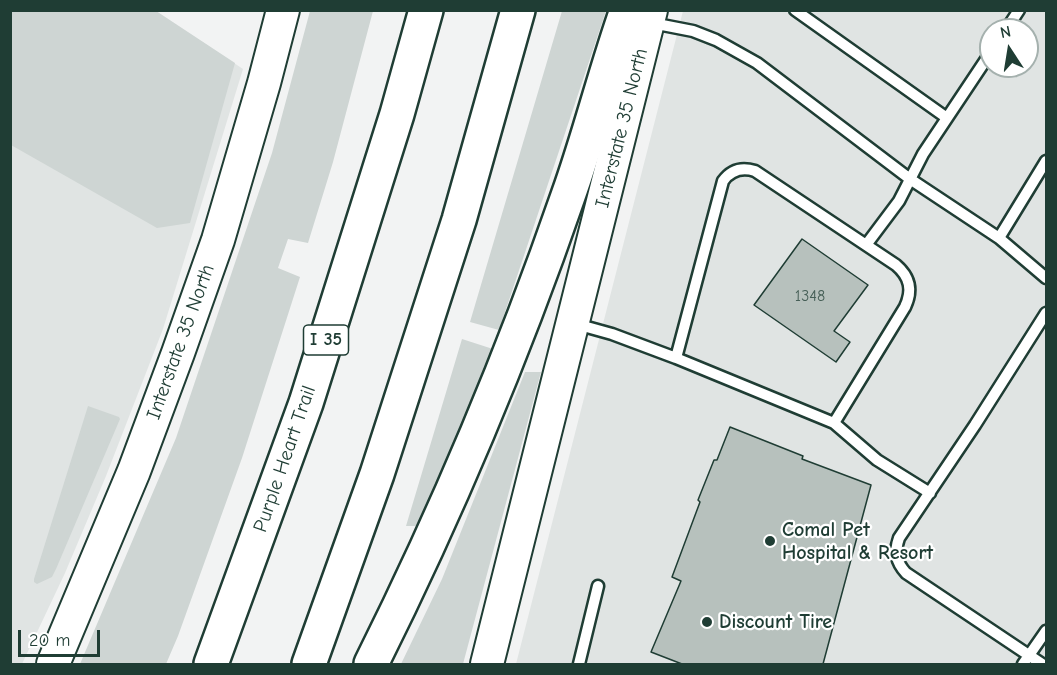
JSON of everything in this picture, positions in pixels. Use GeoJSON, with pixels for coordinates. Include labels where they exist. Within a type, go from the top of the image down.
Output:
{"type":"FeatureCollection","features":[{"type":"Feature","properties":{"kind":"highway","name":"Purple Heart Trail"},"geometry":{"type":"LineString","coordinates":[[212,664],[306,403],[397,114],[426,10]]}},
{"type":"Feature","properties":{"kind":"highway"},"geometry":{"type":"LineString","coordinates":[[309,664],[381,463],[459,220],[518,10]]}},
{"type":"Feature","properties":{"kind":"highway"},"geometry":{"type":"LineString","coordinates":[[371,664],[447,504],[642,15]]}},
{"type":"Feature","properties":{"kind":"main road","name":"Interstate 35 North"},"geometry":{"type":"LineString","coordinates":[[53,664],[134,471],[218,240],[283,10]]}},
{"type":"Feature","properties":{"kind":"main road","name":"Interstate 35 North"},"geometry":{"type":"LineString","coordinates":[[487,664],[573,323],[642,15]]}},
{"type":"Feature","properties":{"kind":"lane"},"geometry":{"type":"LineString","coordinates":[[795,10],[946,118]]}},
{"type":"Feature","properties":{"kind":"lane"},"geometry":{"type":"LineString","coordinates":[[642,15],[716,40],[758,63],[910,179],[999,238],[1047,278]]}},
{"type":"Feature","properties":{"kind":"lane"},"geometry":{"type":"LineString","coordinates":[[866,244],[899,201],[923,154],[979,70]]}},
{"type":"Feature","properties":{"kind":"lane"},"geometry":{"type":"LineString","coordinates":[[999,238],[1047,161]]}},
{"type":"Feature","properties":{"kind":"lane"},"geometry":{"type":"LineString","coordinates":[[676,358],[721,187],[726,176],[743,169],[761,174],[902,270],[910,285],[908,300],[834,423]]}},
{"type":"Feature","properties":{"kind":"lane"},"geometry":{"type":"LineString","coordinates":[[1042,664],[1026,660],[906,573],[899,566],[896,548],[899,538],[1047,313]]}},
{"type":"Feature","properties":{"kind":"lane"},"geometry":{"type":"LineString","coordinates":[[573,323],[612,334],[676,358],[834,423],[877,460],[930,493]]}},
{"type":"Feature","properties":{"kind":"lane"},"geometry":{"type":"LineString","coordinates":[[579,664],[598,586]]}},
{"type":"Feature","properties":{"kind":"lane"},"geometry":{"type":"LineString","coordinates":[[1026,660],[1047,631]]}},
{"type":"Feature","properties":{"kind":"shaded area"},"geometry":{"type":"Polygon","coordinates":[[[11,10],[156,11],[235,63],[190,223],[157,228],[11,145],[11,10]]]}},
{"type":"Feature","properties":{"kind":"shaded area"},"geometry":{"type":"Polygon","coordinates":[[[10,11],[156,11],[243,69],[163,329],[106,476],[65,573],[22,664],[10,664],[10,11]]]}},
{"type":"Feature","properties":{"kind":"shaded area"},"geometry":{"type":"Polygon","coordinates":[[[310,11],[373,11],[333,162],[308,243],[288,239],[278,268],[300,277],[242,458],[166,664],[80,664],[176,438],[272,153],[310,11]]]}},
{"type":"Feature","properties":{"kind":"shaded area"},"geometry":{"type":"Polygon","coordinates":[[[562,11],[606,11],[499,330],[470,322],[562,11]]]}},
{"type":"Feature","properties":{"kind":"shaded area"},"geometry":{"type":"Polygon","coordinates":[[[683,11],[1046,11],[1046,664],[516,664],[683,11]]]}},
{"type":"Feature","properties":{"kind":"shaded area"},"geometry":{"type":"Polygon","coordinates":[[[462,339],[496,350],[422,526],[406,526],[462,339]]]}},
{"type":"Feature","properties":{"kind":"shaded area"},"geometry":{"type":"Polygon","coordinates":[[[525,372],[541,372],[463,664],[401,664],[442,579],[525,372]]]}},
{"type":"Feature","properties":{"kind":"shaded area"},"geometry":{"type":"Polygon","coordinates":[[[88,406],[120,419],[52,577],[37,584],[34,579],[88,406]]]}},
{"type":"Feature","properties":{"kind":"building"},"geometry":{"type":"Polygon","coordinates":[[[802,239],[868,285],[834,331],[850,342],[836,362],[754,305],[802,239]]]}},
{"type":"Feature","properties":{"kind":"building","name":"Comal Pet Hospital & Resort"},"geometry":{"type":"Polygon","coordinates":[[[730,427],[803,456],[802,459],[871,485],[823,664],[682,664],[651,652],[681,581],[672,577],[700,502],[698,500],[730,427]]]}},
{"type":"Feature","properties":{"kind":"place","name":"Comal Pet Hospital & Resort"},"geometry":{"type":"Point","coordinates":[770,541]}},
{"type":"Feature","properties":{"kind":"place","name":"Discount Tire"},"geometry":{"type":"Point","coordinates":[707,622]}}]}
